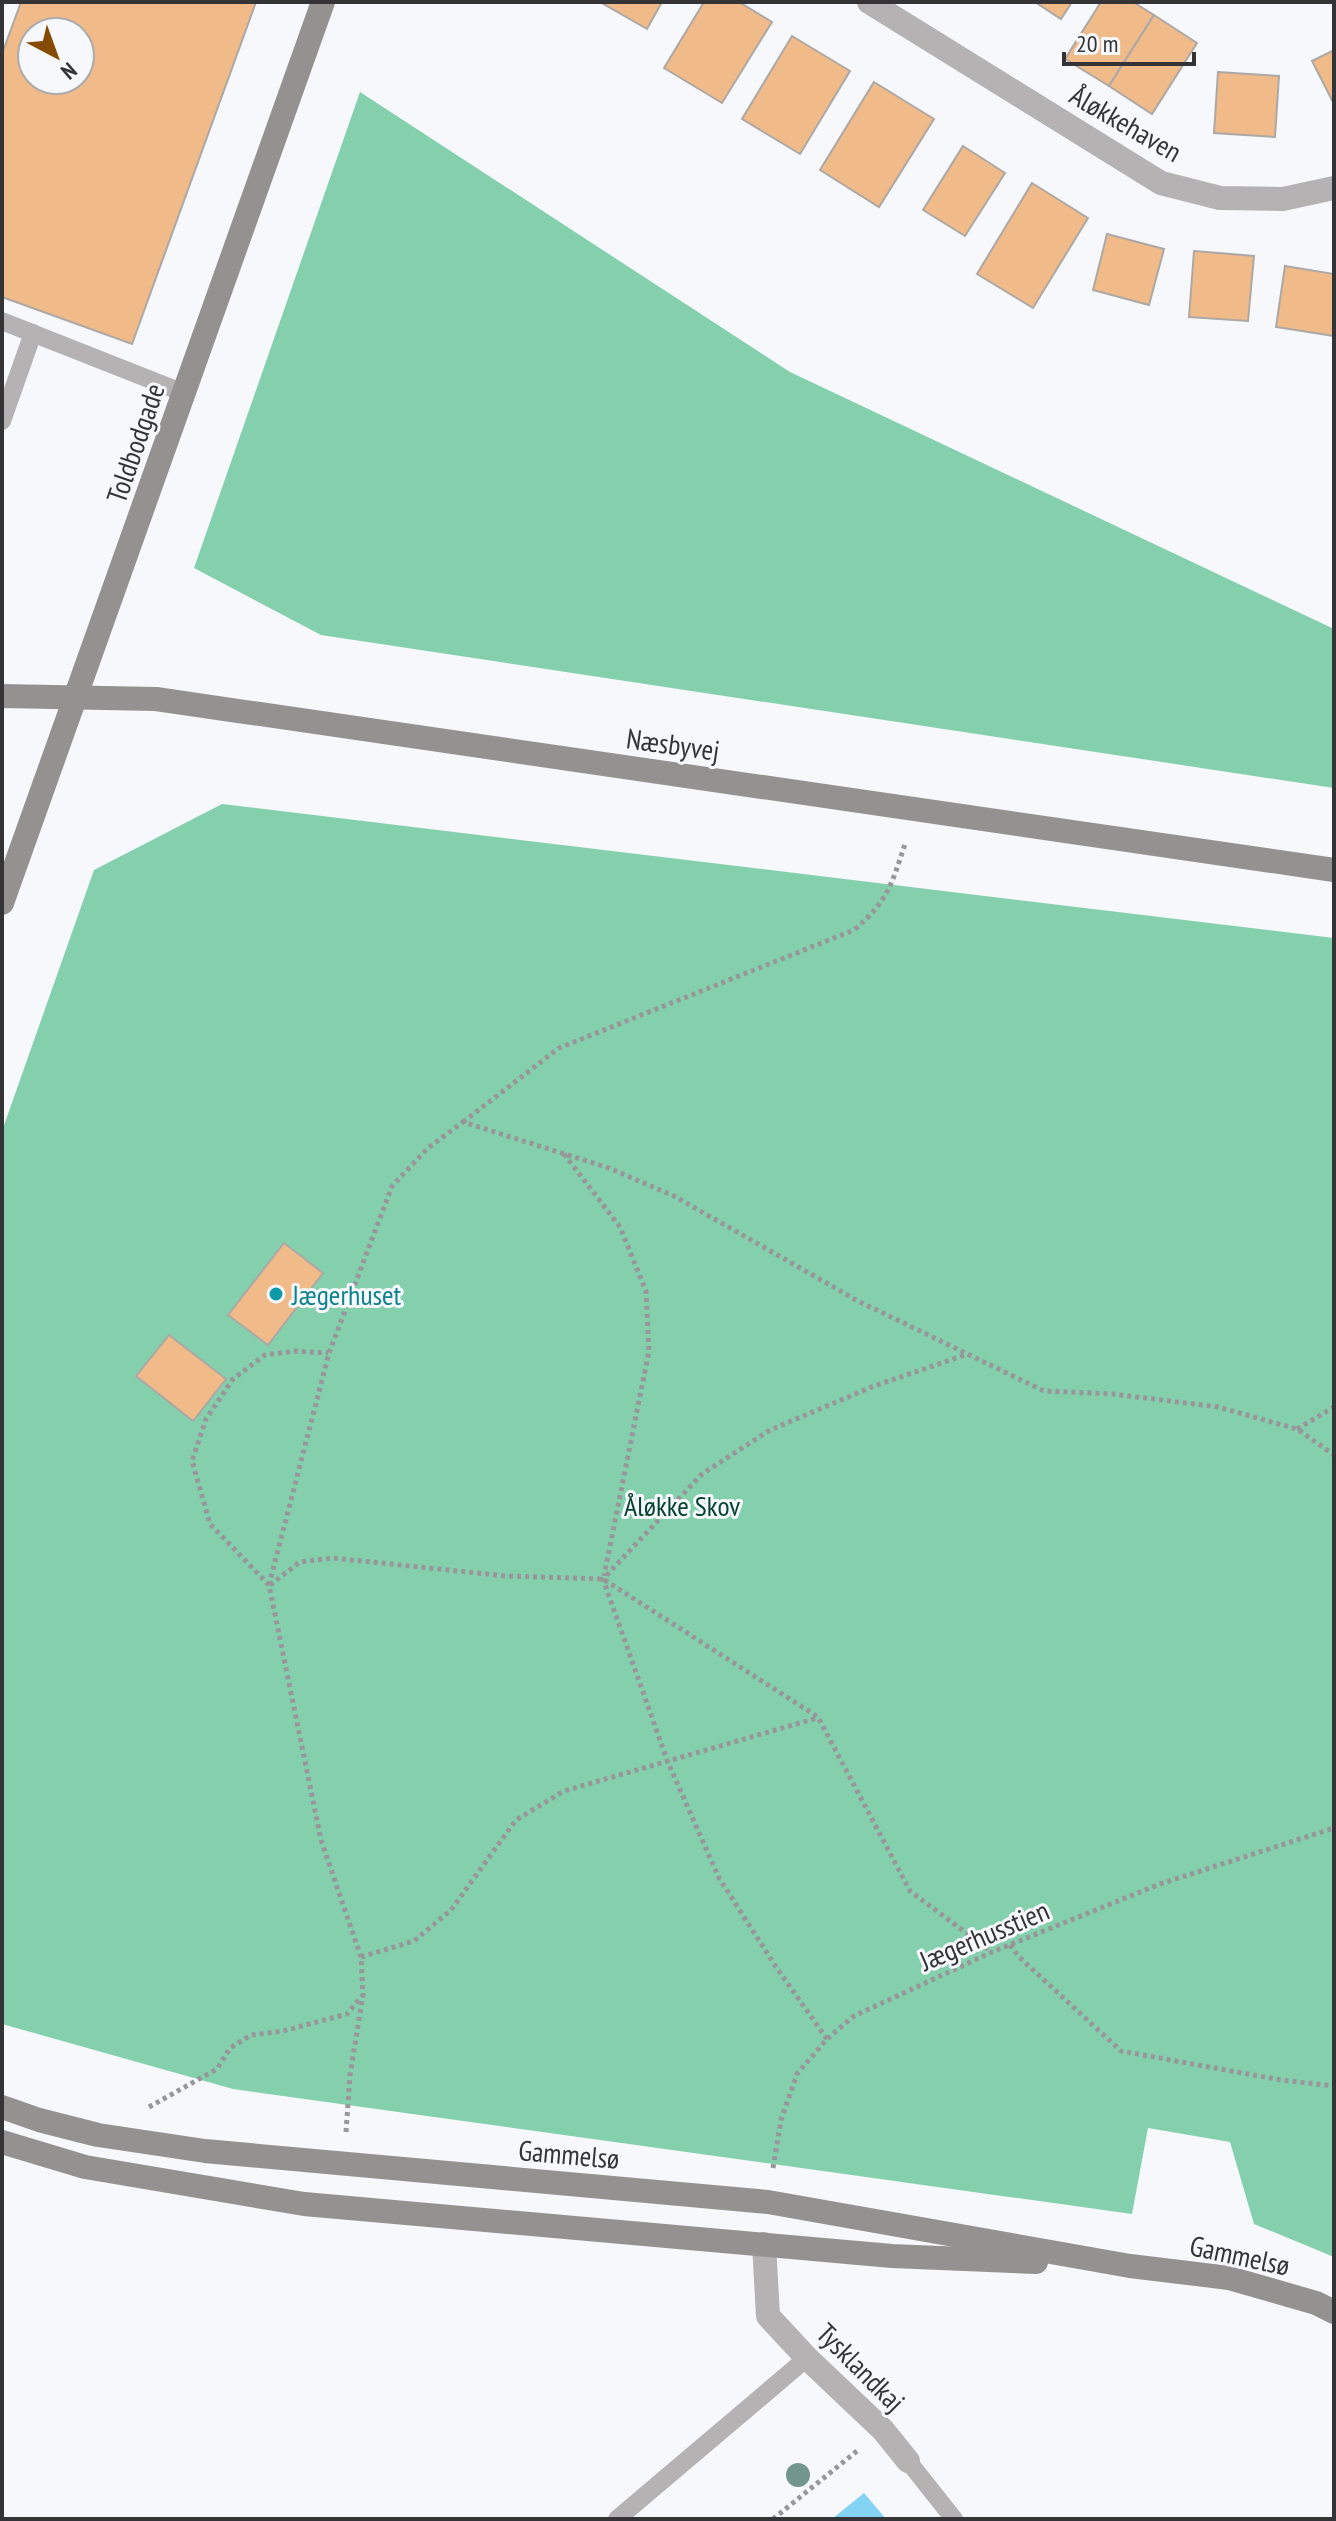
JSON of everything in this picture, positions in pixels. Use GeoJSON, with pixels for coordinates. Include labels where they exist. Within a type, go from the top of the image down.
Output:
{"type":"FeatureCollection","features":[{"type":"Feature","properties":{"kind":"street","name":"Toldbodgade"},"geometry":{"type":"LineString","coordinates":[[2,903],[323,2]]}},
{"type":"Feature","properties":{"kind":"street","name":"Åløkkehaven"},"geometry":{"type":"LineString","coordinates":[[869,2],[1161,183],[1220,198],[1283,199],[1334,188]]}},
{"type":"Feature","properties":{"kind":"street","name":"Næsbyvej"},"geometry":{"type":"LineString","coordinates":[[2,696],[164,700],[1334,870]]}},
{"type":"Feature","properties":{"kind":"street","name":"Gammelsø"},"geometry":{"type":"LineString","coordinates":[[2,2107],[98,2135],[205,2151],[768,2202],[1130,2266],[1229,2278],[1316,2303],[1334,2312]]}},
{"type":"Feature","properties":{"kind":"street","name":"Gammelsø"},"geometry":{"type":"LineString","coordinates":[[2,2142],[85,2167],[304,2204],[892,2256],[1130,2266]]}},
{"type":"Feature","properties":{"kind":"street","name":"Tysklandkaj"},"geometry":{"type":"LineString","coordinates":[[764,2244],[768,2316],[883,2430],[908,2461]]}},
{"type":"Feature","properties":{"kind":"lane"},"geometry":{"type":"LineString","coordinates":[[2,321],[184,393]]}},
{"type":"Feature","properties":{"kind":"lane"},"geometry":{"type":"LineString","coordinates":[[2,421],[33,333]]}},
{"type":"Feature","properties":{"kind":"lane"},"geometry":{"type":"LineString","coordinates":[[617,2519],[807,2358]]}},
{"type":"Feature","properties":{"kind":"lane","name":"Tysklandkaj"},"geometry":{"type":"LineString","coordinates":[[908,2461],[954,2519]]}},
{"type":"Feature","properties":{"kind":"path"},"geometry":{"type":"LineString","coordinates":[[343,2163],[350,2075],[363,1995],[361,1957],[321,1840],[269,1585],[329,1353],[392,1186],[428,1148],[559,1048],[854,930],[877,909],[891,884],[917,810]]}},
{"type":"Feature","properties":{"kind":"path"},"geometry":{"type":"LineString","coordinates":[[463,1122],[609,1168],[674,1196],[858,1301],[1044,1391],[1114,1394],[1218,1407],[1297,1429],[1334,1455]]}},
{"type":"Feature","properties":{"kind":"path"},"geometry":{"type":"LineString","coordinates":[[564,1153],[620,1227],[646,1291],[649,1351],[603,1579],[667,1760],[719,1878],[827,2039]]}},
{"type":"Feature","properties":{"kind":"path"},"geometry":{"type":"LineString","coordinates":[[269,1585],[210,1524],[192,1461],[206,1419],[233,1379],[265,1355],[295,1351],[329,1353]]}},
{"type":"Feature","properties":{"kind":"path"},"geometry":{"type":"LineString","coordinates":[[603,1579],[702,1474],[770,1430],[874,1386],[966,1355]]}},
{"type":"Feature","properties":{"kind":"path"},"geometry":{"type":"LineString","coordinates":[[1297,1429],[1334,1407]]}},
{"type":"Feature","properties":{"kind":"path"},"geometry":{"type":"LineString","coordinates":[[269,1585],[300,1562],[333,1558],[506,1576],[603,1579],[818,1717],[910,1891],[992,1952]]}},
{"type":"Feature","properties":{"kind":"path"},"geometry":{"type":"LineString","coordinates":[[361,1957],[414,1941],[451,1910],[516,1820],[564,1791],[818,1717]]}},
{"type":"Feature","properties":{"kind":"path","name":"Jægerhusstien"},"geometry":{"type":"LineString","coordinates":[[768,2202],[781,2120],[797,2074],[827,2039],[854,2016],[992,1952],[1160,1884],[1334,1828]]}},
{"type":"Feature","properties":{"kind":"path"},"geometry":{"type":"LineString","coordinates":[[1010,1945],[1019,1957],[1121,2051],[1281,2080],[1334,2086]]}},
{"type":"Feature","properties":{"kind":"path"},"geometry":{"type":"LineString","coordinates":[[98,2135],[217,2069],[230,2048],[251,2035],[283,2031],[347,2014],[363,1995]]}},
{"type":"Feature","properties":{"kind":"path"},"geometry":{"type":"LineString","coordinates":[[773,2519],[883,2430]]}},
{"type":"Feature","properties":{"kind":"green space"},"geometry":{"type":"Polygon","coordinates":[[[360,92],[790,372],[1334,629],[1334,788],[321,635],[194,568],[360,92]]]}},
{"type":"Feature","properties":{"kind":"green space","name":"Åløkke Skov"},"geometry":{"type":"Polygon","coordinates":[[[222,804],[1334,938],[1334,2257],[1254,2224],[1230,2142],[1148,2128],[1132,2214],[233,2089],[2,2024],[2,1131],[94,870],[222,804]]]}},
{"type":"Feature","properties":{"kind":"water"},"geometry":{"type":"Polygon","coordinates":[[[864,2493],[886,2519],[832,2519],[864,2493]]]}},
{"type":"Feature","properties":{"kind":"building"},"geometry":{"type":"Polygon","coordinates":[[[21,2],[256,2],[132,344],[2,297],[2,54],[21,2]]]}},
{"type":"Feature","properties":{"kind":"building"},"geometry":{"type":"Polygon","coordinates":[[[600,2],[662,2],[647,29],[600,2]]]}},
{"type":"Feature","properties":{"kind":"building"},"geometry":{"type":"Polygon","coordinates":[[[704,2],[739,2],[772,22],[722,103],[664,68],[704,2]]]}},
{"type":"Feature","properties":{"kind":"building"},"geometry":{"type":"Polygon","coordinates":[[[1035,2],[1072,2],[1061,19],[1035,2]]]}},
{"type":"Feature","properties":{"kind":"building"},"geometry":{"type":"Polygon","coordinates":[[[1101,2],[1133,2],[1154,15],[1109,86],[1065,59],[1101,2]]]}},
{"type":"Feature","properties":{"kind":"building"},"geometry":{"type":"Polygon","coordinates":[[[1154,15],[1197,43],[1152,114],[1109,86],[1154,15]]]}},
{"type":"Feature","properties":{"kind":"building"},"geometry":{"type":"Polygon","coordinates":[[[792,36],[850,71],[800,154],[742,119],[792,36]]]}},
{"type":"Feature","properties":{"kind":"building"},"geometry":{"type":"Polygon","coordinates":[[[1334,50],[1334,104],[1312,61],[1334,50]]]}},
{"type":"Feature","properties":{"kind":"building"},"geometry":{"type":"Polygon","coordinates":[[[1218,72],[1279,76],[1275,137],[1214,133],[1218,72]]]}},
{"type":"Feature","properties":{"kind":"building"},"geometry":{"type":"Polygon","coordinates":[[[874,82],[934,119],[879,207],[820,170],[874,82]]]}},
{"type":"Feature","properties":{"kind":"building"},"geometry":{"type":"Polygon","coordinates":[[[963,146],[1005,173],[965,236],[923,210],[963,146]]]}},
{"type":"Feature","properties":{"kind":"building"},"geometry":{"type":"Polygon","coordinates":[[[1032,183],[1088,218],[1033,308],[977,274],[1032,183]]]}},
{"type":"Feature","properties":{"kind":"building"},"geometry":{"type":"Polygon","coordinates":[[[1107,234],[1164,249],[1149,305],[1093,290],[1107,234]]]}},
{"type":"Feature","properties":{"kind":"building"},"geometry":{"type":"Polygon","coordinates":[[[1194,251],[1254,256],[1248,321],[1189,317],[1194,251]]]}},
{"type":"Feature","properties":{"kind":"building"},"geometry":{"type":"Polygon","coordinates":[[[1285,266],[1334,274],[1334,336],[1276,327],[1285,266]]]}},
{"type":"Feature","properties":{"kind":"building","name":"Jægerhuset"},"geometry":{"type":"Polygon","coordinates":[[[284,1243],[323,1273],[268,1345],[228,1315],[284,1243]]]}},
{"type":"Feature","properties":{"kind":"building"},"geometry":{"type":"Polygon","coordinates":[[[169,1335],[226,1379],[193,1421],[136,1376],[169,1335]]]}},
{"type":"Feature","properties":{"kind":"place","name":"Jægerhuset"},"geometry":{"type":"Point","coordinates":[276,1294]}}]}
